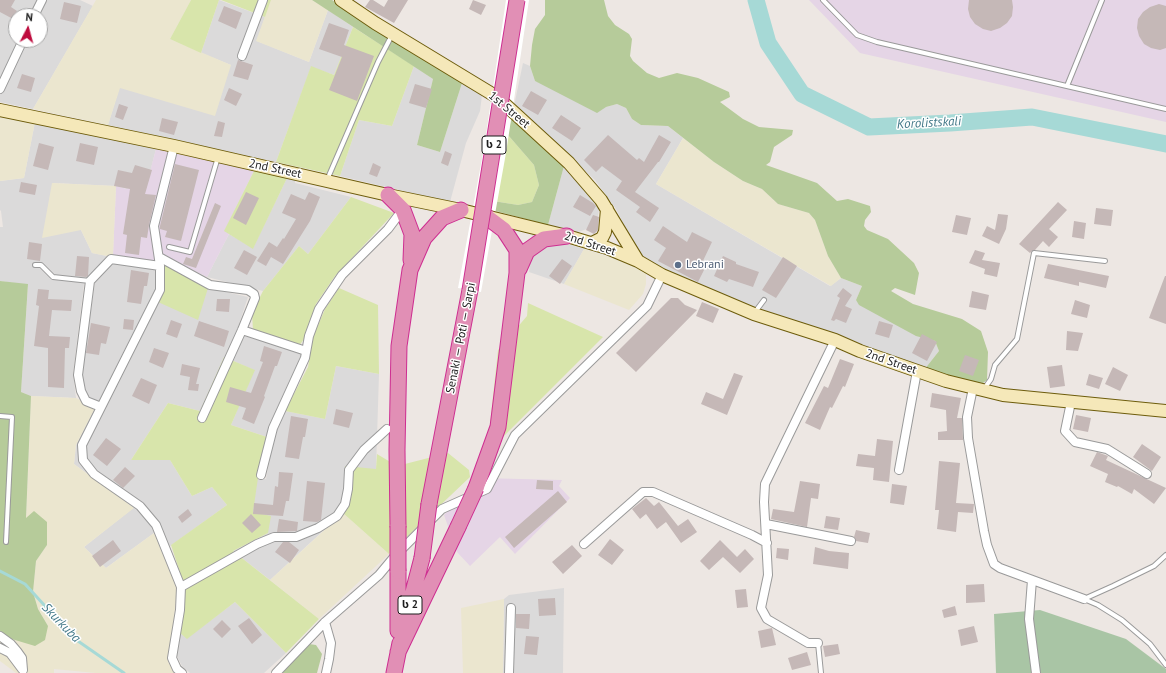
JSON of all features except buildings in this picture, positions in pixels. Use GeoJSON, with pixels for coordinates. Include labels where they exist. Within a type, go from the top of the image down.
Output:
{"type":"FeatureCollection","features":[{"type":"Feature","properties":{"kind":"highway","name":"Senaki — Poti — Sarpi"},"geometry":{"type":"LineString","coordinates":[[396,663],[422,558],[429,504],[470,290],[517,0]]}},
{"type":"Feature","properties":{"kind":"highway"},"geometry":{"type":"LineString","coordinates":[[388,195],[406,205],[412,234],[410,270],[399,346],[396,663]]}},
{"type":"Feature","properties":{"kind":"highway"},"geometry":{"type":"LineString","coordinates":[[410,270],[424,238],[442,218],[461,210]]}},
{"type":"Feature","properties":{"kind":"highway"},"geometry":{"type":"LineString","coordinates":[[396,663],[476,488],[498,427],[517,273],[517,250],[504,230],[484,215]]}},
{"type":"Feature","properties":{"kind":"highway"},"geometry":{"type":"LineString","coordinates":[[517,273],[527,251],[544,239],[567,236]]}},
{"type":"Feature","properties":{"kind":"street"},"geometry":{"type":"LineString","coordinates":[[242,56],[263,0]]}},
{"type":"Feature","properties":{"kind":"street","name":"1st Street"},"geometry":{"type":"LineString","coordinates":[[347,2],[393,34],[497,97],[569,163],[607,208],[638,260]]}},
{"type":"Feature","properties":{"kind":"street"},"geometry":{"type":"LineString","coordinates":[[0,89],[19,48]]}},
{"type":"Feature","properties":{"kind":"street","name":"2nd Street"},"geometry":{"type":"LineString","coordinates":[[0,110],[174,146],[388,195]]}},
{"type":"Feature","properties":{"kind":"street"},"geometry":{"type":"LineString","coordinates":[[174,146],[154,226],[160,266],[160,290],[82,445],[82,460],[94,474],[140,506],[156,525],[181,587],[180,610],[172,658],[177,669],[182,673]]}},
{"type":"Feature","properties":{"kind":"street"},"geometry":{"type":"LineString","coordinates":[[261,475],[274,428],[296,378],[319,309],[342,275],[388,229],[406,205]]}},
{"type":"Feature","properties":{"kind":"street","name":"2nd Street"},"geometry":{"type":"LineString","coordinates":[[406,205],[461,210],[592,243],[638,260],[662,275],[754,314],[835,340],[860,351],[946,381],[1003,395],[1166,411]]}},
{"type":"Feature","properties":{"kind":"street"},"geometry":{"type":"LineString","coordinates":[[592,243],[602,238],[605,232],[607,208]]}},
{"type":"Feature","properties":{"kind":"street"},"geometry":{"type":"LineString","coordinates":[[159,257],[210,285],[248,290],[254,294],[255,298],[242,330],[202,418]]}},
{"type":"Feature","properties":{"kind":"street"},"geometry":{"type":"LineString","coordinates":[[101,407],[86,401],[81,391],[78,375],[90,281],[111,259],[160,266]]}},
{"type":"Feature","properties":{"kind":"street"},"geometry":{"type":"LineString","coordinates":[[276,673],[325,622],[379,575],[394,557],[442,509],[487,489],[515,435],[647,306],[662,275]]}},
{"type":"Feature","properties":{"kind":"street"},"geometry":{"type":"LineString","coordinates":[[242,330],[306,351]]}},
{"type":"Feature","properties":{"kind":"street"},"geometry":{"type":"LineString","coordinates":[[818,643],[808,643],[767,619],[761,608],[768,575],[764,502],[765,484],[835,340]]}},
{"type":"Feature","properties":{"kind":"street"},"geometry":{"type":"LineString","coordinates":[[899,470],[917,371]]}},
{"type":"Feature","properties":{"kind":"street"},"geometry":{"type":"LineString","coordinates":[[978,389],[967,417],[968,438],[987,545],[994,564],[1000,568],[1084,599]]}},
{"type":"Feature","properties":{"kind":"street"},"geometry":{"type":"LineString","coordinates":[[1071,402],[1065,431],[1075,442],[1107,449],[1147,474]]}},
{"type":"Feature","properties":{"kind":"street"},"geometry":{"type":"LineString","coordinates":[[181,587],[257,544],[274,537],[296,537],[318,528],[337,516],[345,504],[350,470],[364,450],[387,429]]}},
{"type":"Feature","properties":{"kind":"street"},"geometry":{"type":"LineString","coordinates":[[584,544],[643,492],[653,492],[767,543]]}},
{"type":"Feature","properties":{"kind":"street"},"geometry":{"type":"LineString","coordinates":[[766,524],[852,541]]}},
{"type":"Feature","properties":{"kind":"street"},"geometry":{"type":"LineString","coordinates":[[1032,580],[1029,619],[1036,673]]}},
{"type":"Feature","properties":{"kind":"street"},"geometry":{"type":"LineString","coordinates":[[509,673],[511,608]]}},
{"type":"Feature","properties":{"kind":"street"},"geometry":{"type":"LineString","coordinates":[[325,622],[331,643],[326,673]]}},
{"type":"Feature","properties":{"kind":"street"},"geometry":{"type":"LineString","coordinates":[[0,636],[11,644],[22,658],[24,671]]}},
{"type":"Feature","properties":{"kind":"street"},"geometry":{"type":"LineString","coordinates":[[0,648],[10,653],[24,671]]}},
{"type":"Feature","properties":{"kind":"lane"},"geometry":{"type":"LineString","coordinates":[[823,0],[857,35],[877,42],[1166,109]]}},
{"type":"Feature","properties":{"kind":"lane"},"geometry":{"type":"LineString","coordinates":[[1066,86],[1102,0]]}},
{"type":"Feature","properties":{"kind":"lane"},"geometry":{"type":"LineString","coordinates":[[327,181],[378,62],[393,34]]}},
{"type":"Feature","properties":{"kind":"lane"},"geometry":{"type":"LineString","coordinates":[[169,247],[190,252],[218,157]]}},
{"type":"Feature","properties":{"kind":"lane"},"geometry":{"type":"LineString","coordinates":[[978,389],[991,379],[995,365],[1017,339],[1034,253],[1105,262]]}},
{"type":"Feature","properties":{"kind":"lane"},"geometry":{"type":"LineString","coordinates":[[35,265],[41,265],[53,277],[90,281]]}},
{"type":"Feature","properties":{"kind":"lane"},"geometry":{"type":"LineString","coordinates":[[754,314],[764,300]]}},
{"type":"Feature","properties":{"kind":"lane"},"geometry":{"type":"LineString","coordinates":[[0,416],[12,417],[6,542]]}},
{"type":"Feature","properties":{"kind":"lane"},"geometry":{"type":"LineString","coordinates":[[1084,599],[1154,566],[1166,555]]}},
{"type":"Feature","properties":{"kind":"lane"},"geometry":{"type":"LineString","coordinates":[[1084,599],[1098,605],[1122,620],[1150,644],[1166,665]]}},
{"type":"Feature","properties":{"kind":"lane"},"geometry":{"type":"LineString","coordinates":[[818,643],[821,673]]}},
{"type":"Feature","properties":{"kind":"shaded area"},"geometry":{"type":"Polygon","coordinates":[[[0,0],[80,0],[93,6],[33,109],[0,102],[0,0]]]}},
{"type":"Feature","properties":{"kind":"shaded area"},"geometry":{"type":"Polygon","coordinates":[[[96,0],[191,0],[170,39],[231,65],[215,116],[120,88],[108,125],[33,109],[96,0]]]}},
{"type":"Feature","properties":{"kind":"shaded area"},"geometry":{"type":"Polygon","coordinates":[[[219,0],[265,17],[257,41],[309,62],[328,10],[353,27],[334,75],[311,67],[276,162],[108,125],[119,88],[231,65],[201,53],[219,0]]]}},
{"type":"Feature","properties":{"kind":"shaded area"},"geometry":{"type":"Polygon","coordinates":[[[271,0],[312,0],[328,10],[309,62],[256,41],[271,0]]]}},
{"type":"Feature","properties":{"kind":"shaded area"},"geometry":{"type":"Polygon","coordinates":[[[809,0],[1166,0],[1166,122],[860,53],[809,0]]]}},
{"type":"Feature","properties":{"kind":"shaded area"},"geometry":{"type":"Polygon","coordinates":[[[523,63],[530,66],[535,81],[606,107],[617,104],[626,108],[632,119],[641,125],[668,126],[683,138],[656,184],[830,286],[841,278],[862,286],[856,300],[935,341],[939,351],[924,370],[838,335],[769,314],[673,274],[640,256],[616,209],[595,180],[514,106],[523,63]]]}},
{"type":"Feature","properties":{"kind":"shaded area"},"geometry":{"type":"Polygon","coordinates":[[[414,66],[433,79],[417,145],[440,152],[462,83],[482,95],[480,111],[466,143],[450,202],[340,176],[359,120],[392,126],[414,66]]]}},
{"type":"Feature","properties":{"kind":"shaded area"},"geometry":{"type":"Polygon","coordinates":[[[0,115],[35,122],[24,178],[0,181],[0,115]]]}},
{"type":"Feature","properties":{"kind":"shaded area"},"geometry":{"type":"Polygon","coordinates":[[[35,122],[156,149],[147,184],[127,189],[116,186],[52,183],[81,230],[92,253],[107,256],[84,284],[73,374],[76,398],[31,396],[21,392],[28,285],[0,281],[0,227],[3,227],[0,210],[0,181],[24,178],[35,122]]]}},
{"type":"Feature","properties":{"kind":"shaded area"},"geometry":{"type":"Polygon","coordinates":[[[683,138],[714,162],[743,181],[762,189],[778,204],[809,213],[815,220],[828,256],[841,278],[831,286],[656,184],[683,138]]]}},
{"type":"Feature","properties":{"kind":"shaded area"},"geometry":{"type":"Polygon","coordinates":[[[156,149],[254,171],[225,230],[229,234],[207,277],[164,256],[154,255],[154,261],[113,255],[116,186],[127,189],[129,181],[147,183],[156,149]]]}},
{"type":"Feature","properties":{"kind":"shaded area"},"geometry":{"type":"Polygon","coordinates":[[[564,166],[596,202],[599,210],[597,220],[590,228],[575,233],[548,225],[564,166]]]}},
{"type":"Feature","properties":{"kind":"shaded area"},"geometry":{"type":"Polygon","coordinates":[[[288,176],[295,178],[295,183],[351,197],[308,254],[299,246],[263,291],[207,277],[229,234],[253,248],[288,176]]]}},
{"type":"Feature","properties":{"kind":"shaded area"},"geometry":{"type":"Polygon","coordinates":[[[52,183],[116,186],[113,255],[107,256],[92,253],[81,230],[42,238],[52,183]]]}},
{"type":"Feature","properties":{"kind":"shaded area"},"geometry":{"type":"Polygon","coordinates":[[[532,233],[584,249],[564,284],[529,272],[532,233]]]}},
{"type":"Feature","properties":{"kind":"shaded area"},"geometry":{"type":"Polygon","coordinates":[[[584,249],[637,266],[646,273],[646,284],[643,294],[629,310],[564,284],[584,249]]]}},
{"type":"Feature","properties":{"kind":"shaded area"},"geometry":{"type":"Polygon","coordinates":[[[113,263],[156,270],[156,288],[152,299],[99,402],[86,395],[81,377],[95,282],[113,263]]]}},
{"type":"Feature","properties":{"kind":"shaded area"},"geometry":{"type":"Polygon","coordinates":[[[208,288],[248,297],[236,333],[303,354],[267,437],[231,425],[254,370],[224,357],[200,411],[168,403],[131,460],[170,460],[192,496],[212,487],[227,505],[162,552],[154,533],[106,568],[84,547],[133,508],[74,464],[76,445],[95,408],[102,411],[158,302],[208,288]]]}},
{"type":"Feature","properties":{"kind":"shaded area"},"geometry":{"type":"Polygon","coordinates":[[[336,366],[379,374],[376,469],[343,502],[337,518],[270,580],[233,551],[268,533],[253,513],[256,479],[266,479],[275,431],[285,411],[325,419],[336,366]]]}},
{"type":"Feature","properties":{"kind":"shaded area"},"geometry":{"type":"Polygon","coordinates":[[[31,396],[76,398],[95,408],[76,445],[74,464],[134,508],[84,547],[106,568],[154,533],[177,589],[168,662],[175,673],[96,673],[54,669],[54,673],[16,673],[0,661],[0,634],[48,626],[38,609],[33,592],[36,561],[47,545],[26,519],[31,396]]]}},
{"type":"Feature","properties":{"kind":"shaded area"},"geometry":{"type":"Polygon","coordinates":[[[480,478],[562,480],[559,486],[570,498],[515,554],[500,537],[470,566],[457,552],[444,515],[480,478]]]}},
{"type":"Feature","properties":{"kind":"shaded area"},"geometry":{"type":"Polygon","coordinates":[[[343,513],[389,554],[319,619],[270,580],[343,513]]]}},
{"type":"Feature","properties":{"kind":"shaded area"},"geometry":{"type":"Polygon","coordinates":[[[564,588],[563,673],[503,673],[504,599],[509,595],[564,588]]]}},
{"type":"Feature","properties":{"kind":"shaded area"},"geometry":{"type":"Polygon","coordinates":[[[504,599],[503,673],[463,673],[461,608],[504,599]]]}},
{"type":"Feature","properties":{"kind":"shaded area"},"geometry":{"type":"Polygon","coordinates":[[[235,602],[286,653],[264,673],[190,673],[182,666],[177,656],[180,633],[187,638],[235,602]]]}},
{"type":"Feature","properties":{"kind":"green space"},"geometry":{"type":"Polygon","coordinates":[[[191,0],[219,0],[201,53],[170,39],[191,0]]]}},
{"type":"Feature","properties":{"kind":"green space"},"geometry":{"type":"Polygon","coordinates":[[[221,0],[271,0],[265,17],[221,0]]]}},
{"type":"Feature","properties":{"kind":"green space"},"geometry":{"type":"Polygon","coordinates":[[[312,0],[332,0],[462,83],[440,152],[417,145],[433,79],[312,0]]]}},
{"type":"Feature","properties":{"kind":"green space"},"geometry":{"type":"Polygon","coordinates":[[[545,0],[604,0],[608,16],[615,25],[629,34],[632,39],[630,56],[633,61],[647,73],[659,78],[677,73],[698,78],[729,92],[730,97],[720,102],[743,119],[759,127],[793,130],[792,135],[774,147],[770,162],[766,165],[817,183],[837,201],[848,199],[870,206],[871,212],[865,220],[864,226],[867,230],[888,239],[914,263],[919,273],[915,295],[895,288],[891,291],[913,304],[962,319],[981,331],[988,352],[987,380],[983,383],[973,382],[924,370],[939,351],[935,341],[916,336],[859,305],[856,300],[862,286],[841,278],[828,256],[815,220],[809,213],[778,204],[762,189],[743,181],[714,162],[668,126],[641,125],[632,119],[626,108],[617,104],[606,107],[597,113],[535,81],[530,66],[532,45],[535,29],[545,15],[545,0]]]}},
{"type":"Feature","properties":{"kind":"green space"},"geometry":{"type":"Polygon","coordinates":[[[353,27],[414,66],[392,126],[359,120],[340,176],[276,162],[311,66],[334,75],[353,27]]]}},
{"type":"Feature","properties":{"kind":"green space"},"geometry":{"type":"Polygon","coordinates":[[[511,119],[529,133],[564,166],[548,225],[492,210],[493,201],[518,205],[532,202],[539,185],[534,165],[508,135],[511,119]]]}},
{"type":"Feature","properties":{"kind":"green space"},"geometry":{"type":"Polygon","coordinates":[[[508,135],[534,165],[539,185],[532,202],[518,205],[493,201],[508,135]]]}},
{"type":"Feature","properties":{"kind":"green space"},"geometry":{"type":"Polygon","coordinates":[[[254,171],[288,176],[253,249],[224,231],[254,171]]]}},
{"type":"Feature","properties":{"kind":"green space"},"geometry":{"type":"Polygon","coordinates":[[[351,197],[394,213],[335,276],[316,304],[304,339],[299,346],[253,331],[252,313],[263,291],[299,246],[308,254],[351,197]]]}},
{"type":"Feature","properties":{"kind":"green space"},"geometry":{"type":"Polygon","coordinates":[[[163,264],[208,288],[198,320],[158,302],[165,288],[163,264]]]}},
{"type":"Feature","properties":{"kind":"green space"},"geometry":{"type":"Polygon","coordinates":[[[0,281],[28,284],[21,392],[31,396],[26,518],[34,511],[47,522],[47,545],[36,561],[33,592],[38,609],[48,626],[45,640],[35,646],[5,637],[0,634],[0,281]]]}},
{"type":"Feature","properties":{"kind":"green space"},"geometry":{"type":"Polygon","coordinates":[[[339,288],[378,305],[379,374],[336,366],[325,419],[285,411],[308,367],[313,337],[325,309],[339,288]]]}},
{"type":"Feature","properties":{"kind":"green space"},"geometry":{"type":"Polygon","coordinates":[[[528,303],[603,337],[493,447],[490,424],[498,350],[527,316],[528,303]]]}},
{"type":"Feature","properties":{"kind":"green space"},"geometry":{"type":"Polygon","coordinates":[[[224,357],[255,370],[231,425],[267,437],[260,464],[253,512],[271,516],[268,533],[233,551],[319,619],[286,653],[235,602],[187,639],[180,633],[185,588],[171,545],[227,505],[212,487],[192,496],[170,460],[131,460],[168,403],[200,411],[224,357]]]}},
{"type":"Feature","properties":{"kind":"green space"},"geometry":{"type":"Polygon","coordinates":[[[448,453],[469,470],[470,477],[389,554],[343,513],[345,466],[376,469],[377,454],[397,466],[448,453]]]}},
{"type":"Feature","properties":{"kind":"green space"},"geometry":{"type":"Polygon","coordinates":[[[1040,610],[1126,639],[1166,669],[1166,673],[996,673],[994,614],[1040,610]]]}},
{"type":"Feature","properties":{"kind":"green space"},"geometry":{"type":"Polygon","coordinates":[[[309,644],[316,645],[322,654],[317,673],[281,673],[309,644]]]}},
{"type":"Feature","properties":{"kind":"pier"},"geometry":{"type":"Polygon","coordinates":[[[506,0],[529,0],[506,153],[481,292],[458,288],[484,148],[506,0]]]}},
{"type":"Feature","properties":{"kind":"waterway","name":"Korolistskali"},"geometry":{"type":"LineString","coordinates":[[756,0],[768,43],[802,94],[869,127],[1032,117],[1166,144]]}},
{"type":"Feature","properties":{"kind":"waterway","name":"Skurkuba"},"geometry":{"type":"LineString","coordinates":[[0,571],[25,584],[75,639],[124,673]]}},
{"type":"Feature","properties":{"kind":"place","name":"Lebrani"},"geometry":{"type":"Point","coordinates":[678,265]}}]}
